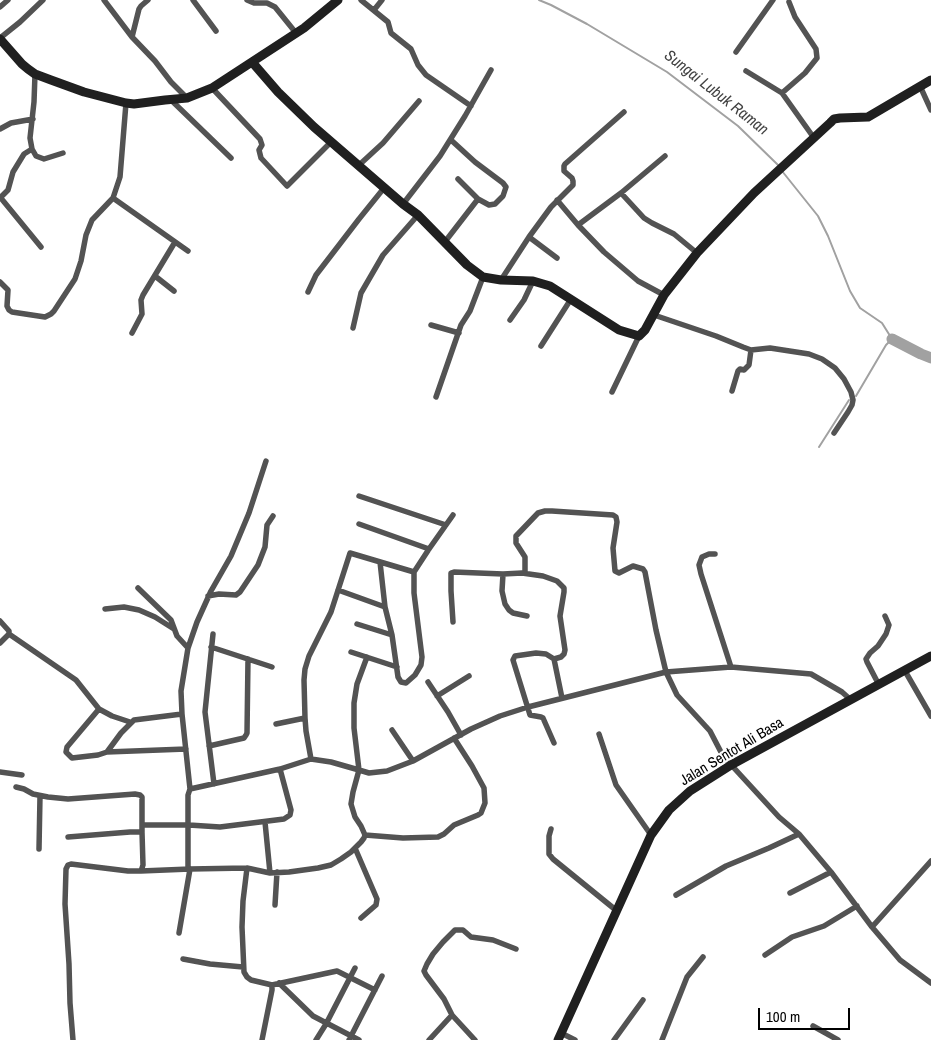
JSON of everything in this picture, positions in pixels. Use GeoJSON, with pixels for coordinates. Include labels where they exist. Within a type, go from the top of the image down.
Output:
{"type":"FeatureCollection","features":[{"type":"Feature","properties":{"kind":"street"},"geometry":{"type":"LineString","coordinates":[[0,7],[8,0]]}},
{"type":"Feature","properties":{"kind":"street"},"geometry":{"type":"LineString","coordinates":[[43,0],[0,38],[22,64],[35,74],[84,92],[134,104],[187,98],[212,88],[296,33],[338,0]]}},
{"type":"Feature","properties":{"kind":"street"},"geometry":{"type":"LineString","coordinates":[[104,0],[132,37],[187,98]]}},
{"type":"Feature","properties":{"kind":"street"},"geometry":{"type":"LineString","coordinates":[[132,37],[139,9],[148,0]]}},
{"type":"Feature","properties":{"kind":"street"},"geometry":{"type":"LineString","coordinates":[[193,0],[216,31]]}},
{"type":"Feature","properties":{"kind":"street"},"geometry":{"type":"LineString","coordinates":[[247,0],[254,3],[268,3],[275,7],[296,33]]}},
{"type":"Feature","properties":{"kind":"street"},"geometry":{"type":"LineString","coordinates":[[361,0],[388,22],[391,33],[410,49],[418,66],[426,75],[471,106]]}},
{"type":"Feature","properties":{"kind":"street"},"geometry":{"type":"LineString","coordinates":[[374,10],[382,0]]}},
{"type":"Feature","properties":{"kind":"street"},"geometry":{"type":"LineString","coordinates":[[736,52],[773,0]]}},
{"type":"Feature","properties":{"kind":"street"},"geometry":{"type":"LineString","coordinates":[[782,93],[805,73],[817,58],[816,49],[795,17],[788,1]]}},
{"type":"Feature","properties":{"kind":"street"},"geometry":{"type":"LineString","coordinates":[[252,62],[278,92],[314,127],[418,215],[467,265],[484,276],[501,280],[533,281],[550,286],[619,330],[639,336]]}},
{"type":"Feature","properties":{"kind":"street"},"geometry":{"type":"LineString","coordinates":[[403,204],[451,140],[491,70]]}},
{"type":"Feature","properties":{"kind":"street"},"geometry":{"type":"LineString","coordinates":[[746,70],[782,93],[814,138]]}},
{"type":"Feature","properties":{"kind":"street"},"geometry":{"type":"LineString","coordinates":[[35,74],[33,119],[30,138],[32,148],[36,156],[44,159],[63,153]]}},
{"type":"Feature","properties":{"kind":"street"},"geometry":{"type":"LineString","coordinates":[[612,392],[639,336],[645,330],[664,295],[697,253],[754,193],[834,119],[868,117],[931,80]]}},
{"type":"Feature","properties":{"kind":"street"},"geometry":{"type":"LineString","coordinates":[[920,86],[931,110]]}},
{"type":"Feature","properties":{"kind":"street"},"geometry":{"type":"LineString","coordinates":[[212,88],[260,139],[262,145],[259,150],[261,158],[287,186],[331,142]]}},
{"type":"Feature","properties":{"kind":"street"},"geometry":{"type":"LineString","coordinates":[[170,99],[231,158]]}},
{"type":"Feature","properties":{"kind":"street"},"geometry":{"type":"LineString","coordinates":[[358,166],[383,143],[420,101]]}},
{"type":"Feature","properties":{"kind":"street"},"geometry":{"type":"LineString","coordinates":[[0,282],[8,290],[7,306],[9,310],[16,313],[45,316],[51,314],[75,279],[82,261],[86,235],[92,220],[113,198],[120,177],[126,103]]}},
{"type":"Feature","properties":{"kind":"street"},"geometry":{"type":"LineString","coordinates":[[501,280],[529,237],[557,200],[573,185],[572,178],[564,171],[565,164],[624,112]]}},
{"type":"Feature","properties":{"kind":"street"},"geometry":{"type":"LineString","coordinates":[[0,129],[11,123],[33,119]]}},
{"type":"Feature","properties":{"kind":"street"},"geometry":{"type":"LineString","coordinates":[[451,140],[475,162],[504,183],[506,187],[503,196],[495,204],[489,205],[478,199],[458,179]]}},
{"type":"Feature","properties":{"kind":"street"},"geometry":{"type":"LineString","coordinates":[[32,148],[24,154],[13,172],[8,190],[0,197],[41,247]]}},
{"type":"Feature","properties":{"kind":"street"},"geometry":{"type":"LineString","coordinates":[[578,226],[665,156]]}},
{"type":"Feature","properties":{"kind":"street"},"geometry":{"type":"LineString","coordinates":[[308,292],[316,275],[384,188]]}},
{"type":"Feature","properties":{"kind":"street"},"geometry":{"type":"LineString","coordinates":[[621,193],[644,218],[674,234],[697,253]]}},
{"type":"Feature","properties":{"kind":"street"},"geometry":{"type":"LineString","coordinates":[[113,198],[188,251]]}},
{"type":"Feature","properties":{"kind":"street"},"geometry":{"type":"LineString","coordinates":[[444,242],[478,199]]}},
{"type":"Feature","properties":{"kind":"street"},"geometry":{"type":"LineString","coordinates":[[557,200],[578,226],[604,252],[638,281],[664,295]]}},
{"type":"Feature","properties":{"kind":"street"},"geometry":{"type":"LineString","coordinates":[[353,328],[361,293],[383,255],[418,215]]}},
{"type":"Feature","properties":{"kind":"street"},"geometry":{"type":"LineString","coordinates":[[529,237],[557,258]]}},
{"type":"Feature","properties":{"kind":"street"},"geometry":{"type":"LineString","coordinates":[[132,333],[142,314],[141,300],[143,295],[175,242]]}},
{"type":"Feature","properties":{"kind":"street"},"geometry":{"type":"LineString","coordinates":[[154,276],[174,291]]}},
{"type":"Feature","properties":{"kind":"street"},"geometry":{"type":"LineString","coordinates":[[436,398],[458,332],[470,311],[484,276]]}},
{"type":"Feature","properties":{"kind":"street"},"geometry":{"type":"LineString","coordinates":[[510,320],[524,300],[533,281]]}},
{"type":"Feature","properties":{"kind":"street"},"geometry":{"type":"LineString","coordinates":[[541,346],[571,299]]}},
{"type":"Feature","properties":{"kind":"street"},"geometry":{"type":"LineString","coordinates":[[654,315],[751,350],[770,348],[809,354],[822,359],[835,368],[844,379],[853,400],[852,406],[834,433]]}},
{"type":"Feature","properties":{"kind":"street"},"geometry":{"type":"LineString","coordinates":[[431,325],[458,332]]}},
{"type":"Feature","properties":{"kind":"street"},"geometry":{"type":"LineString","coordinates":[[732,391],[738,371],[740,369],[744,370],[749,365],[751,350]]}},
{"type":"Feature","properties":{"kind":"street"},"geometry":{"type":"LineString","coordinates":[[179,933],[190,869],[188,867],[188,795],[190,789],[181,692],[188,648],[208,596],[231,556],[266,461]]}},
{"type":"Feature","properties":{"kind":"street"},"geometry":{"type":"LineString","coordinates":[[359,496],[446,525]]}},
{"type":"Feature","properties":{"kind":"street"},"geometry":{"type":"LineString","coordinates":[[525,573],[525,557],[516,544],[516,536],[538,513],[552,511],[613,515],[616,517],[618,522],[613,548],[615,571],[619,573],[633,566],[643,568],[666,672],[677,695],[705,725],[723,756],[780,817],[799,834],[900,960],[931,983]]}},
{"type":"Feature","properties":{"kind":"street"},"geometry":{"type":"LineString","coordinates":[[380,562],[385,607],[392,635],[398,677],[401,682],[406,683],[415,675],[421,665],[422,657],[414,593],[414,572],[453,515]]}},
{"type":"Feature","properties":{"kind":"street"},"geometry":{"type":"LineString","coordinates":[[208,596],[218,594],[236,595],[240,592],[258,565],[265,547],[267,525],[272,516]]}},
{"type":"Feature","properties":{"kind":"street"},"geometry":{"type":"LineString","coordinates":[[359,524],[428,549]]}},
{"type":"Feature","properties":{"kind":"street"},"geometry":{"type":"LineString","coordinates":[[311,759],[306,731],[304,669],[332,612],[350,553],[414,572]]}},
{"type":"Feature","properties":{"kind":"street"},"geometry":{"type":"LineString","coordinates":[[715,554],[702,557],[699,564],[731,667]]}},
{"type":"Feature","properties":{"kind":"street"},"geometry":{"type":"LineString","coordinates":[[453,622],[451,573],[525,573],[551,578],[564,588],[560,616],[565,650],[561,657],[554,659]]}},
{"type":"Feature","properties":{"kind":"street"},"geometry":{"type":"LineString","coordinates":[[503,574],[502,591],[505,604],[513,613],[527,616]]}},
{"type":"Feature","properties":{"kind":"street"},"geometry":{"type":"LineString","coordinates":[[138,588],[171,620],[178,636],[188,648]]}},
{"type":"Feature","properties":{"kind":"street"},"geometry":{"type":"LineString","coordinates":[[338,590],[385,607]]}},
{"type":"Feature","properties":{"kind":"street"},"geometry":{"type":"LineString","coordinates":[[106,609],[124,607],[139,610],[176,630]]}},
{"type":"Feature","properties":{"kind":"street"},"geometry":{"type":"LineString","coordinates":[[879,685],[866,659],[886,634],[888,625],[885,616]]}},
{"type":"Feature","properties":{"kind":"street"},"geometry":{"type":"LineString","coordinates":[[0,622],[9,629],[8,634],[0,643]]}},
{"type":"Feature","properties":{"kind":"street"},"geometry":{"type":"LineString","coordinates":[[357,624],[392,635]]}},
{"type":"Feature","properties":{"kind":"street"},"geometry":{"type":"LineString","coordinates":[[8,634],[76,680],[99,709],[130,722]]}},
{"type":"Feature","properties":{"kind":"street"},"geometry":{"type":"LineString","coordinates":[[213,634],[205,712],[214,784]]}},
{"type":"Feature","properties":{"kind":"street"},"geometry":{"type":"LineString","coordinates":[[211,647],[272,667]]}},
{"type":"Feature","properties":{"kind":"street"},"geometry":{"type":"LineString","coordinates":[[351,652],[397,668]]}},
{"type":"Feature","properties":{"kind":"street"},"geometry":{"type":"LineString","coordinates":[[554,743],[543,718],[530,715],[513,658],[515,656],[536,653],[546,654],[554,659],[562,698]]}},
{"type":"Feature","properties":{"kind":"street","name":"Jalan Sentot Ali Basa"},"geometry":{"type":"LineString","coordinates":[[560,1037],[652,835],[669,810],[690,790],[731,765],[931,656]]}},
{"type":"Feature","properties":{"kind":"street"},"geometry":{"type":"LineString","coordinates":[[365,835],[355,817],[352,804],[359,770],[354,728],[354,703],[357,684],[366,657]]}},
{"type":"Feature","properties":{"kind":"street"},"geometry":{"type":"LineString","coordinates":[[208,746],[244,738],[246,735],[248,659]]}},
{"type":"Feature","properties":{"kind":"street"},"geometry":{"type":"LineString","coordinates":[[190,789],[280,769],[311,759],[331,762],[369,773],[388,771],[413,761],[454,738],[500,716],[528,707],[666,672],[731,667],[811,674],[842,692],[851,700]]}},
{"type":"Feature","properties":{"kind":"street"},"geometry":{"type":"LineString","coordinates":[[904,671],[931,716]]}},
{"type":"Feature","properties":{"kind":"street"},"geometry":{"type":"LineString","coordinates":[[437,696],[469,676]]}},
{"type":"Feature","properties":{"kind":"street"},"geometry":{"type":"LineString","coordinates":[[428,682],[461,735]]}},
{"type":"Feature","properties":{"kind":"street"},"geometry":{"type":"LineString","coordinates":[[99,709],[67,747],[66,752],[72,758],[107,752],[186,749]]}},
{"type":"Feature","properties":{"kind":"street"},"geometry":{"type":"LineString","coordinates":[[107,752],[130,722],[182,714]]}},
{"type":"Feature","properties":{"kind":"street"},"geometry":{"type":"LineString","coordinates":[[276,724],[305,718]]}},
{"type":"Feature","properties":{"kind":"street"},"geometry":{"type":"LineString","coordinates":[[392,730],[413,761]]}},
{"type":"Feature","properties":{"kind":"street"},"geometry":{"type":"LineString","coordinates":[[599,734],[616,784],[652,835]]}},
{"type":"Feature","properties":{"kind":"street"},"geometry":{"type":"LineString","coordinates":[[365,835],[403,838],[438,836],[444,834],[454,825],[481,813],[485,803],[484,788],[454,738]]}},
{"type":"Feature","properties":{"kind":"street"},"geometry":{"type":"LineString","coordinates":[[142,824],[220,827],[284,819],[290,815],[291,810],[280,769]]}},
{"type":"Feature","properties":{"kind":"street"},"geometry":{"type":"LineString","coordinates":[[0,772],[22,775]]}},
{"type":"Feature","properties":{"kind":"street"},"geometry":{"type":"LineString","coordinates":[[16,788],[40,796],[68,798],[140,795],[142,797],[144,865],[141,871]]}},
{"type":"Feature","properties":{"kind":"street"},"geometry":{"type":"LineString","coordinates":[[38,849],[40,796]]}},
{"type":"Feature","properties":{"kind":"street"},"geometry":{"type":"LineString","coordinates":[[265,822],[274,872],[275,905]]}},
{"type":"Feature","properties":{"kind":"street"},"geometry":{"type":"LineString","coordinates":[[551,829],[549,854],[553,859],[617,911]]}},
{"type":"Feature","properties":{"kind":"street"},"geometry":{"type":"LineString","coordinates":[[68,837],[142,832]]}},
{"type":"Feature","properties":{"kind":"street"},"geometry":{"type":"LineString","coordinates":[[676,895],[726,866],[799,834]]}},
{"type":"Feature","properties":{"kind":"street"},"geometry":{"type":"LineString","coordinates":[[73,1040],[65,904],[66,867],[68,865],[128,871],[247,868],[289,872],[331,865],[355,848],[365,835]]}},
{"type":"Feature","properties":{"kind":"street"},"geometry":{"type":"LineString","coordinates":[[355,848],[377,899],[376,904],[360,918]]}},
{"type":"Feature","properties":{"kind":"street"},"geometry":{"type":"LineString","coordinates":[[872,927],[931,861]]}},
{"type":"Feature","properties":{"kind":"street"},"geometry":{"type":"LineString","coordinates":[[247,868],[242,927],[243,967],[247,977],[251,980],[272,985],[337,971],[375,990]]}},
{"type":"Feature","properties":{"kind":"street"},"geometry":{"type":"LineString","coordinates":[[790,893],[831,872]]}},
{"type":"Feature","properties":{"kind":"street"},"geometry":{"type":"LineString","coordinates":[[765,955],[792,937],[824,926],[857,906]]}},
{"type":"Feature","properties":{"kind":"street"},"geometry":{"type":"LineString","coordinates":[[475,1040],[452,1015],[444,999],[426,975],[424,971],[427,964],[433,954],[455,930],[463,930],[471,937],[493,940],[516,949]]}},
{"type":"Feature","properties":{"kind":"street"},"geometry":{"type":"LineString","coordinates":[[662,1040],[686,977],[703,957]]}},
{"type":"Feature","properties":{"kind":"street"},"geometry":{"type":"LineString","coordinates":[[184,959],[243,967]]}},
{"type":"Feature","properties":{"kind":"street"},"geometry":{"type":"LineString","coordinates":[[316,1040],[355,968]]}},
{"type":"Feature","properties":{"kind":"street"},"geometry":{"type":"LineString","coordinates":[[350,1038],[382,976]]}},
{"type":"Feature","properties":{"kind":"street"},"geometry":{"type":"LineString","coordinates":[[279,983],[302,1004],[308,1013],[350,1038],[359,1040]]}},
{"type":"Feature","properties":{"kind":"street"},"geometry":{"type":"LineString","coordinates":[[262,1040],[272,985]]}},
{"type":"Feature","properties":{"kind":"street"},"geometry":{"type":"LineString","coordinates":[[614,1040],[643,1000]]}},
{"type":"Feature","properties":{"kind":"street"},"geometry":{"type":"LineString","coordinates":[[429,1040],[452,1015]]}},
{"type":"Feature","properties":{"kind":"street"},"geometry":{"type":"LineString","coordinates":[[813,1026],[838,1040]]}},
{"type":"Feature","properties":{"kind":"street"},"geometry":{"type":"LineString","coordinates":[[560,1037],[575,1040]]}},
{"type":"Feature","properties":{"kind":"waterway","name":"Sungai Lubuk Raman"},"geometry":{"type":"LineString","coordinates":[[539,0],[587,24],[667,72],[738,126],[778,165]]}},
{"type":"Feature","properties":{"kind":"waterway","name":"Sungai Lubuk Raman"},"geometry":{"type":"LineString","coordinates":[[782,171],[818,216],[850,291],[860,308],[882,323],[892,339],[886,345],[856,396]]}},
{"type":"Feature","properties":{"kind":"waterway","name":"Sungai Lubuk Raman"},"geometry":{"type":"LineString","coordinates":[[892,339],[931,358]]}},
{"type":"Feature","properties":{"kind":"waterway"},"geometry":{"type":"LineString","coordinates":[[819,447],[849,400]]}}]}
